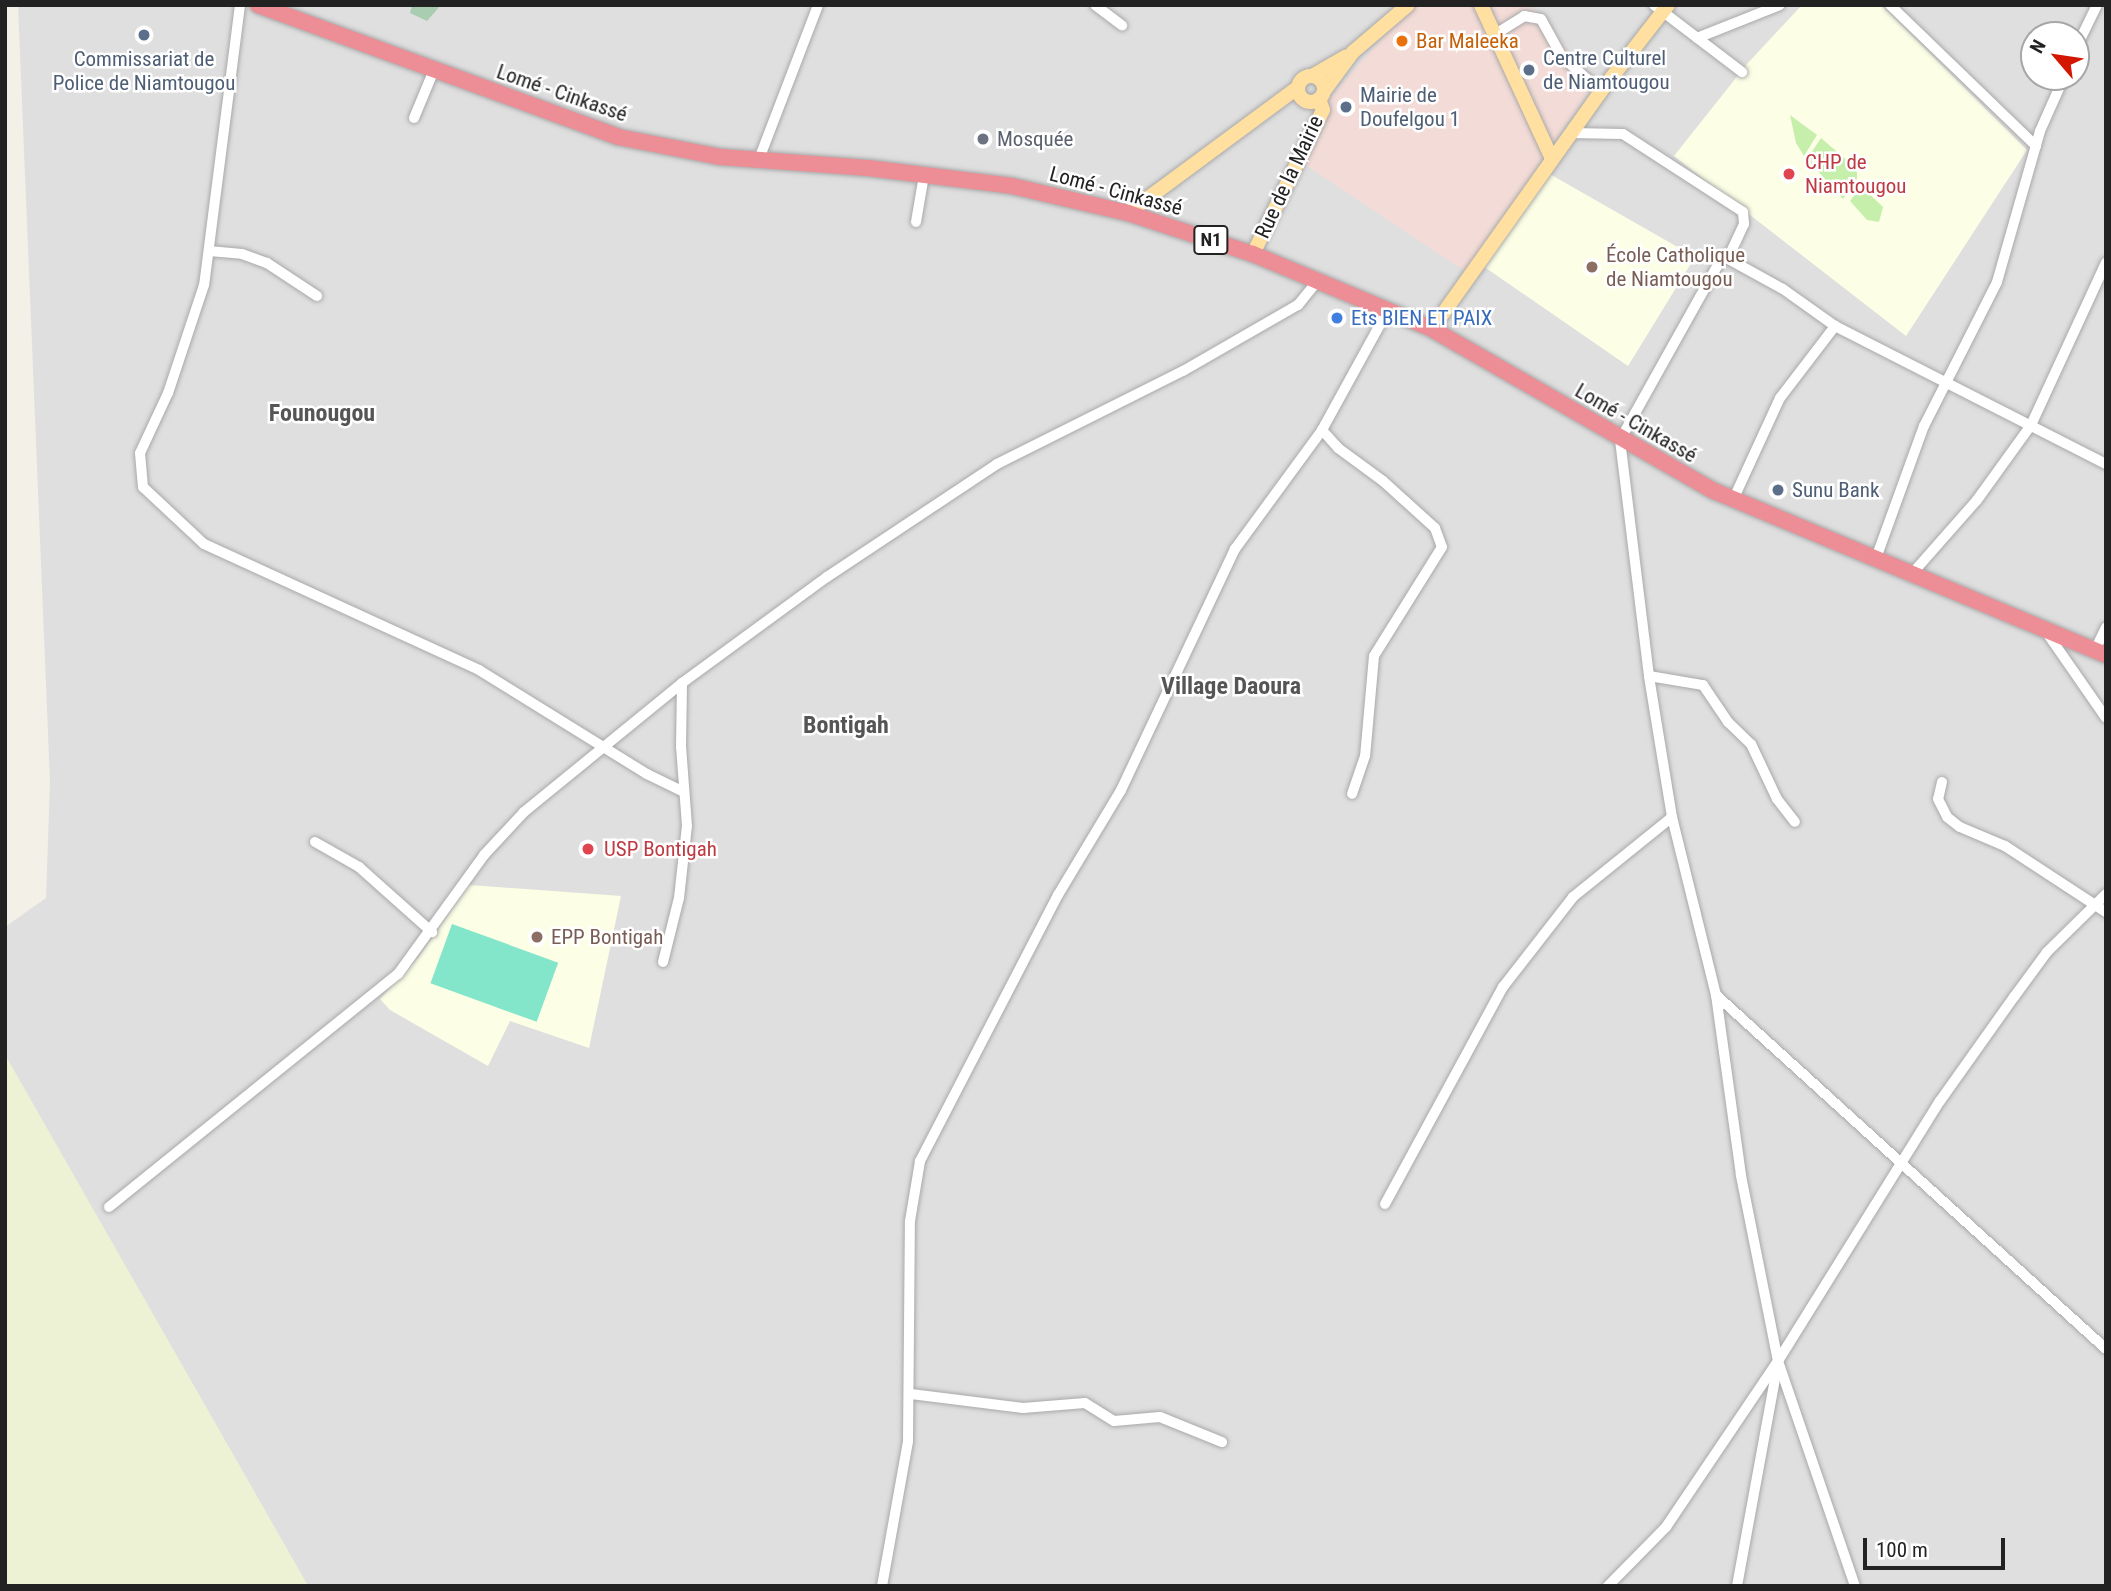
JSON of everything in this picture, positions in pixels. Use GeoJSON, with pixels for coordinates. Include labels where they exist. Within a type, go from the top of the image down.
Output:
{"type":"FeatureCollection","features":[{"type":"Feature","properties":{"kind":"highway","name":"Lomé - Cinkassé"},"geometry":{"type":"LineString","coordinates":[[258,5],[618,137],[721,158],[760,159],[924,175],[1012,187],[1128,213],[1253,254],[1389,308],[1432,330],[1620,440],[1733,499],[1910,576],[2100,653]]}},
{"type":"Feature","properties":{"kind":"main road"},"geometry":{"type":"LineString","coordinates":[[1128,213],[1297,88],[1302,79],[1353,52],[1408,5]]}},
{"type":"Feature","properties":{"kind":"main road"},"geometry":{"type":"LineString","coordinates":[[1481,5],[1552,159]]}},
{"type":"Feature","properties":{"kind":"main road"},"geometry":{"type":"LineString","coordinates":[[1432,330],[1662,9]]}},
{"type":"Feature","properties":{"kind":"main road"},"geometry":{"type":"LineString","coordinates":[[1297,88],[1304,101],[1321,95],[1353,52]]}},
{"type":"Feature","properties":{"kind":"main road"},"geometry":{"type":"LineString","coordinates":[[1312,76],[1321,81],[1321,95]]}},
{"type":"Feature","properties":{"kind":"main road","name":"Rue de la Mairie"},"geometry":{"type":"LineString","coordinates":[[1253,254],[1323,110],[1321,95]]}},
{"type":"Feature","properties":{"kind":"street"},"geometry":{"type":"LineString","coordinates":[[240,5],[209,251],[194,316],[140,453],[143,487],[204,544],[479,670],[684,792]]}},
{"type":"Feature","properties":{"kind":"street"},"geometry":{"type":"LineString","coordinates":[[760,159],[818,5]]}},
{"type":"Feature","properties":{"kind":"street"},"geometry":{"type":"LineString","coordinates":[[1095,5],[1122,25]]}},
{"type":"Feature","properties":{"kind":"street"},"geometry":{"type":"LineString","coordinates":[[1698,38],[1780,5]]}},
{"type":"Feature","properties":{"kind":"street"},"geometry":{"type":"LineString","coordinates":[[1890,5],[2036,146]]}},
{"type":"Feature","properties":{"kind":"street"},"geometry":{"type":"LineString","coordinates":[[2089,21],[2097,5]]}},
{"type":"Feature","properties":{"kind":"street"},"geometry":{"type":"LineString","coordinates":[[1662,9],[1742,72]]}},
{"type":"Feature","properties":{"kind":"street"},"geometry":{"type":"LineString","coordinates":[[1494,35],[1524,16],[1541,19],[1562,57],[1601,91]]}},
{"type":"Feature","properties":{"kind":"street"},"geometry":{"type":"LineString","coordinates":[[414,118],[434,70]]}},
{"type":"Feature","properties":{"kind":"street"},"geometry":{"type":"LineString","coordinates":[[1875,561],[1924,426],[1997,282],[2036,146],[2058,91]]}},
{"type":"Feature","properties":{"kind":"street"},"geometry":{"type":"LineString","coordinates":[[1571,133],[1623,134],[1658,153],[1743,212],[1744,224],[1728,259]]}},
{"type":"Feature","properties":{"kind":"street"},"geometry":{"type":"LineString","coordinates":[[916,222],[924,175]]}},
{"type":"Feature","properties":{"kind":"street"},"geometry":{"type":"LineString","coordinates":[[209,251],[242,254],[267,263],[317,296]]}},
{"type":"Feature","properties":{"kind":"street"},"geometry":{"type":"LineString","coordinates":[[1856,1586],[1778,1361],[1741,1175],[1716,995],[1672,817],[1649,676],[1620,440],[1723,256],[1783,289],[1836,326],[1918,370],[1948,380],[2106,464]]}},
{"type":"Feature","properties":{"kind":"street"},"geometry":{"type":"LineString","coordinates":[[1910,576],[1977,500],[2031,425],[2106,262]]}},
{"type":"Feature","properties":{"kind":"street"},"geometry":{"type":"LineString","coordinates":[[109,1207],[365,1004],[398,974],[432,932],[484,856],[524,812],[607,747],[682,683],[827,577],[997,464],[1206,358],[1298,305],[1318,280]]}},
{"type":"Feature","properties":{"kind":"street"},"geometry":{"type":"LineString","coordinates":[[882,1586],[908,1441],[911,1394],[910,1221],[920,1161],[1058,895],[1121,790],[1236,549],[1322,430],[1389,308]]}},
{"type":"Feature","properties":{"kind":"street"},"geometry":{"type":"LineString","coordinates":[[1733,499],[1780,398],[1836,326]]}},
{"type":"Feature","properties":{"kind":"street"},"geometry":{"type":"LineString","coordinates":[[1322,430],[1338,448],[1367,467],[1435,528],[1442,547],[1374,656],[1365,756],[1352,794]]}},
{"type":"Feature","properties":{"kind":"street"},"geometry":{"type":"LineString","coordinates":[[2100,653],[2106,627]]}},
{"type":"Feature","properties":{"kind":"street"},"geometry":{"type":"LineString","coordinates":[[2047,632],[2106,718]]}},
{"type":"Feature","properties":{"kind":"street"},"geometry":{"type":"LineString","coordinates":[[1649,676],[1703,685],[1728,722],[1751,744],[1777,799],[1794,822]]}},
{"type":"Feature","properties":{"kind":"street"},"geometry":{"type":"LineString","coordinates":[[663,962],[684,857],[682,683]]}},
{"type":"Feature","properties":{"kind":"street"},"geometry":{"type":"LineString","coordinates":[[1942,782],[1937,799],[1947,817],[1960,827],[2005,846],[2106,912]]}},
{"type":"Feature","properties":{"kind":"street"},"geometry":{"type":"LineString","coordinates":[[1385,1204],[1503,987],[1573,897],[1672,817]]}},
{"type":"Feature","properties":{"kind":"street"},"geometry":{"type":"LineString","coordinates":[[315,842],[359,867],[432,932]]}},
{"type":"Feature","properties":{"kind":"street"},"geometry":{"type":"LineString","coordinates":[[1608,1586],[1666,1527],[1778,1361],[1940,1101],[2047,952],[2106,894]]}},
{"type":"Feature","properties":{"kind":"street"},"geometry":{"type":"LineString","coordinates":[[1716,995],[1900,1166],[2106,1349]]}},
{"type":"Feature","properties":{"kind":"street"},"geometry":{"type":"LineString","coordinates":[[1737,1586],[1778,1361]]}},
{"type":"Feature","properties":{"kind":"street"},"geometry":{"type":"LineString","coordinates":[[911,1394],[1023,1408],[1085,1403],[1114,1421],[1167,1418],[1222,1442]]}},
{"type":"Feature","properties":{"kind":"shaded area"},"geometry":{"type":"Polygon","coordinates":[[[18,5],[2106,5],[2106,1586],[308,1586],[5,1055],[5,927],[46,898],[50,782],[18,5]]]}},
{"type":"Feature","properties":{"kind":"shaded area"},"geometry":{"type":"Polygon","coordinates":[[[412,5],[441,5],[427,21],[410,13],[412,5]]]}},
{"type":"Feature","properties":{"kind":"shaded area"},"geometry":{"type":"Polygon","coordinates":[[[1418,5],[1531,7],[1595,82],[1466,272],[1301,162],[1322,107],[1389,30],[1418,5]]]}},
{"type":"Feature","properties":{"kind":"shaded area"},"geometry":{"type":"Polygon","coordinates":[[[1802,5],[1881,5],[2027,150],[1906,336],[1674,156],[1747,64],[1802,5]]]}},
{"type":"Feature","properties":{"kind":"shaded area","name":"École Catholique de Niamtougou"},"geometry":{"type":"Polygon","coordinates":[[[1548,173],[1695,257],[1628,366],[1483,266],[1548,173]]]}},
{"type":"Feature","properties":{"kind":"shaded area"},"geometry":{"type":"Polygon","coordinates":[[[469,885],[621,896],[589,1048],[510,1021],[488,1066],[390,1010],[380,999],[419,957],[469,885]]]}},
{"type":"Feature","properties":{"kind":"shaded area"},"geometry":{"type":"Polygon","coordinates":[[[5,1055],[308,1586],[5,1586],[5,1055]]]}},
{"type":"Feature","properties":{"kind":"green space"},"geometry":{"type":"Polygon","coordinates":[[[1790,115],[1817,135],[1804,156],[1796,143],[1790,115]]]}},
{"type":"Feature","properties":{"kind":"green space"},"geometry":{"type":"Polygon","coordinates":[[[1821,138],[1857,169],[1857,179],[1843,199],[1807,159],[1821,138]]]}},
{"type":"Feature","properties":{"kind":"green space"},"geometry":{"type":"Polygon","coordinates":[[[1861,186],[1883,207],[1879,222],[1867,220],[1850,201],[1861,186]]]}},
{"type":"Feature","properties":{"kind":"green space"},"geometry":{"type":"Polygon","coordinates":[[[452,924],[558,963],[537,1022],[430,983],[452,924]]]}},
{"type":"Feature","properties":{"kind":"place","name":"Commissariat de Police de Niamtougou"},"geometry":{"type":"Point","coordinates":[144,35]}},
{"type":"Feature","properties":{"kind":"place","name":"Bar Maleeka"},"geometry":{"type":"Point","coordinates":[1402,41]}},
{"type":"Feature","properties":{"kind":"place","name":"Centre Culturel de Niamtougou"},"geometry":{"type":"Point","coordinates":[1529,70]}},
{"type":"Feature","properties":{"kind":"place","name":"Mairie de Doufelgou 1"},"geometry":{"type":"Point","coordinates":[1346,107]}},
{"type":"Feature","properties":{"kind":"place","name":"Mosquée"},"geometry":{"type":"Point","coordinates":[983,139]}},
{"type":"Feature","properties":{"kind":"place","name":"CHP de Niamtougou"},"geometry":{"type":"Point","coordinates":[1789,174]}},
{"type":"Feature","properties":{"kind":"place","name":"École Catholique de Niamtougou"},"geometry":{"type":"Point","coordinates":[1592,267]}},
{"type":"Feature","properties":{"kind":"place","name":"Ets BIEN ET PAIX"},"geometry":{"type":"Point","coordinates":[1337,318]}},
{"type":"Feature","properties":{"kind":"place","name":"Sunu Bank"},"geometry":{"type":"Point","coordinates":[1778,490]}},
{"type":"Feature","properties":{"kind":"place","name":"USP Bontigah"},"geometry":{"type":"Point","coordinates":[588,849]}},
{"type":"Feature","properties":{"kind":"place","name":"EPP Bontigah"},"geometry":{"type":"Point","coordinates":[537,937]}},
{"type":"Feature","properties":{"kind":"district","name":"Founougou"},"geometry":{"type":"Point","coordinates":[322,414]}},
{"type":"Feature","properties":{"kind":"district","name":"Village Daoura"},"geometry":{"type":"Point","coordinates":[1231,687]}},
{"type":"Feature","properties":{"kind":"district","name":"Bontigah"},"geometry":{"type":"Point","coordinates":[846,726]}}]}
